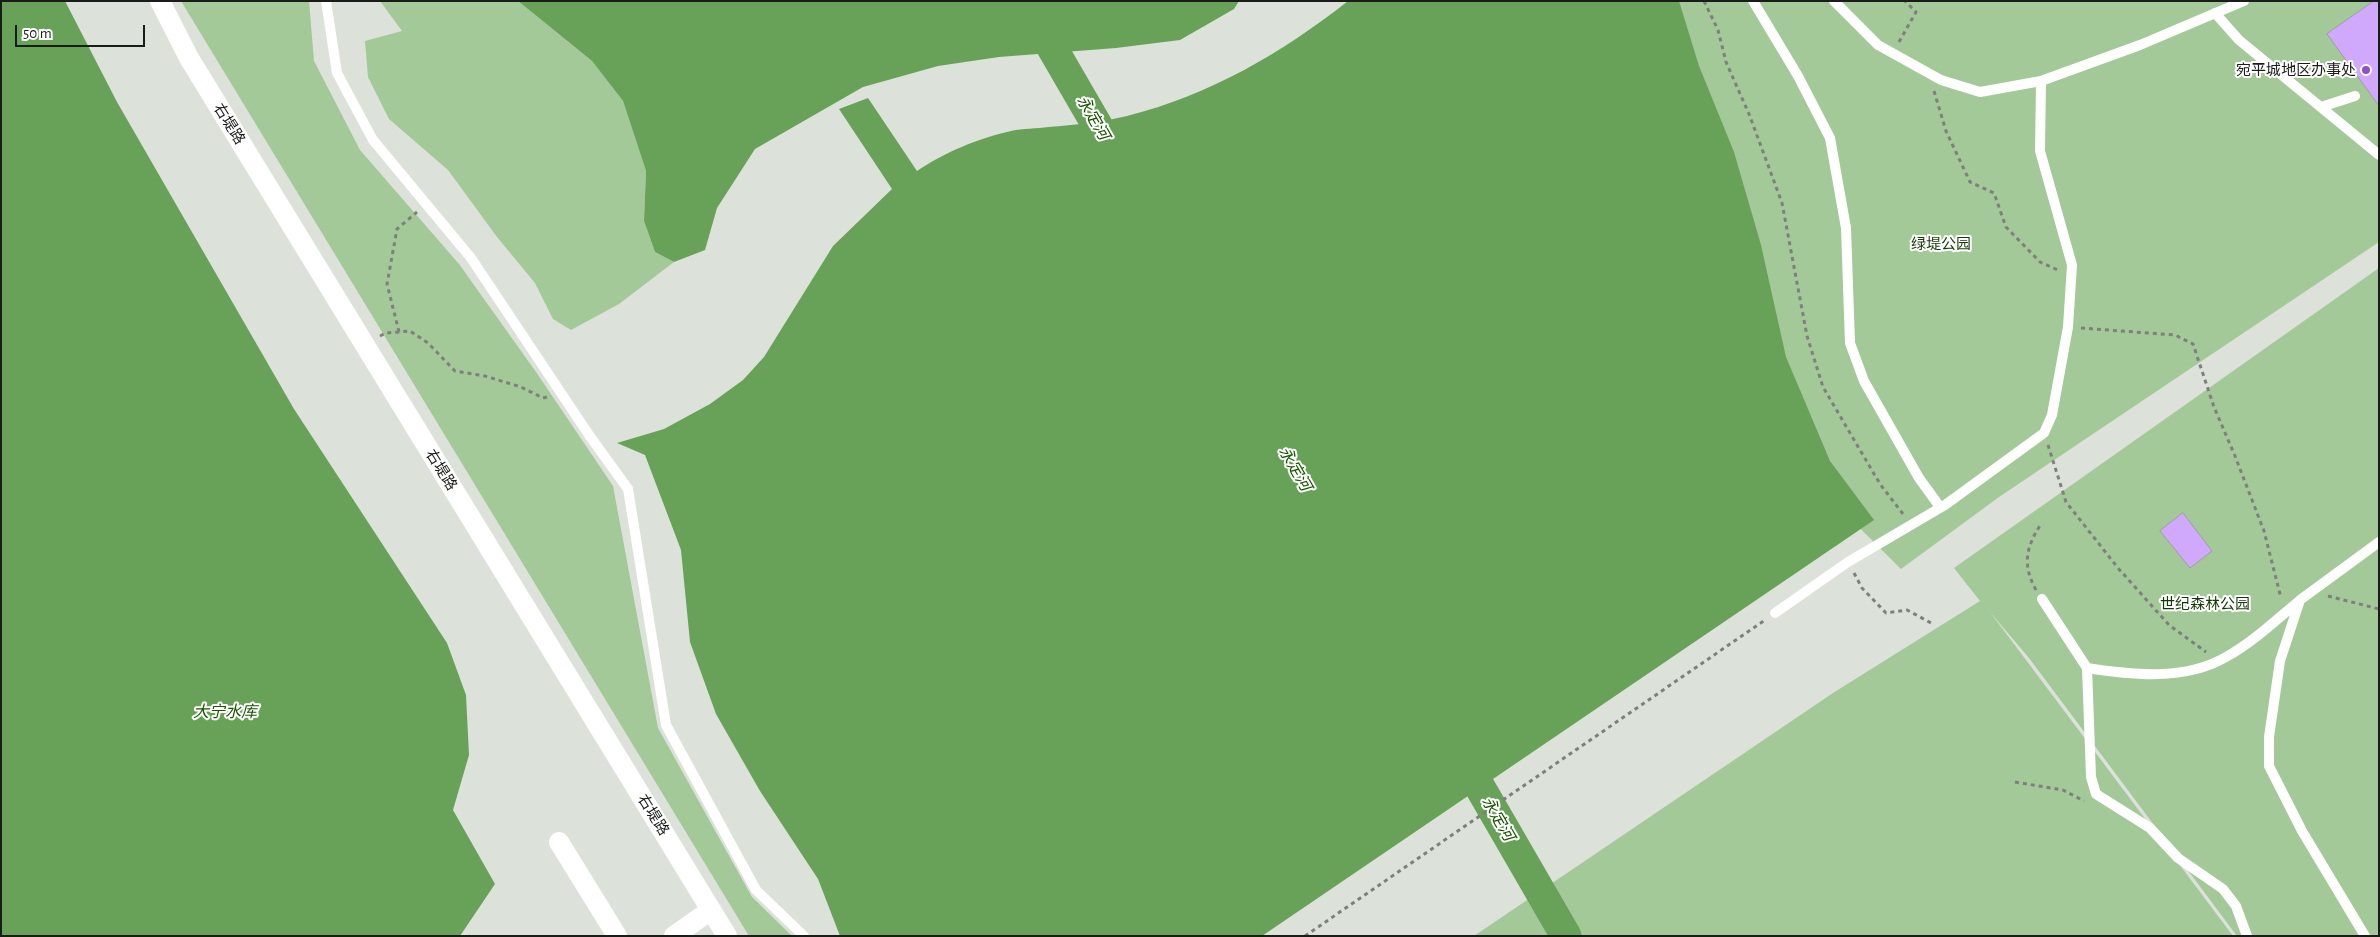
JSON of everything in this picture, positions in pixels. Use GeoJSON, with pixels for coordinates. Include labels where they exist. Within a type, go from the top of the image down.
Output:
{"type":"FeatureCollection","features":[{"type":"Feature","properties":{"kind":"street","name":"右堤路"},"geometry":{"type":"LineString","coordinates":[[160,1],[189,58],[727,936]]}},
{"type":"Feature","properties":{"kind":"street"},"geometry":{"type":"LineString","coordinates":[[559,842],[617,936]]}},
{"type":"Feature","properties":{"kind":"street"},"geometry":{"type":"LineString","coordinates":[[674,936],[711,910]]}},
{"type":"Feature","properties":{"kind":"lane"},"geometry":{"type":"LineString","coordinates":[[326,1],[337,73],[373,140],[471,258],[628,489],[666,725],[756,890],[804,936]]}},
{"type":"Feature","properties":{"kind":"lane"},"geometry":{"type":"LineString","coordinates":[[1753,1],[1798,76],[1830,138],[1846,228],[1850,343],[1864,381],[1919,478],[1940,507]]}},
{"type":"Feature","properties":{"kind":"lane"},"geometry":{"type":"LineString","coordinates":[[1834,1],[1878,45],[1941,80],[1980,92],[2041,81],[2140,44],[2244,1]]}},
{"type":"Feature","properties":{"kind":"lane"},"geometry":{"type":"LineString","coordinates":[[2215,13],[2239,40],[2379,155]]}},
{"type":"Feature","properties":{"kind":"lane"},"geometry":{"type":"LineString","coordinates":[[1776,612],[1848,562],[1940,507],[2044,433],[2052,415],[2068,327],[2072,265],[2040,151],[2041,81]]}},
{"type":"Feature","properties":{"kind":"lane"},"geometry":{"type":"LineString","coordinates":[[2321,107],[2355,96]]}},
{"type":"Feature","properties":{"kind":"lane"},"geometry":{"type":"LineString","coordinates":[[2087,668],[2131,674],[2191,671],[2225,658],[2261,633],[2300,600],[2379,542]]}},
{"type":"Feature","properties":{"kind":"lane"},"geometry":{"type":"LineString","coordinates":[[2042,599],[2087,668],[2091,777],[2096,794],[2150,828],[2178,858],[2223,889],[2236,906],[2247,936]]}},
{"type":"Feature","properties":{"kind":"lane"},"geometry":{"type":"LineString","coordinates":[[2300,600],[2280,661],[2269,737],[2269,766],[2302,831],[2365,936]]}},
{"type":"Feature","properties":{"kind":"path"},"geometry":{"type":"LineString","coordinates":[[1704,1],[1718,30],[1726,62],[1749,114],[1782,203],[1807,336],[1823,387],[1880,484],[1911,525]]}},
{"type":"Feature","properties":{"kind":"path"},"geometry":{"type":"LineString","coordinates":[[1888,51],[1899,41],[1916,12],[1905,1]]}},
{"type":"Feature","properties":{"kind":"path"},"geometry":{"type":"LineString","coordinates":[[1929,73],[1946,131],[1970,182],[1994,193],[2006,227],[2040,262],[2071,276]]}},
{"type":"Feature","properties":{"kind":"path"},"geometry":{"type":"LineString","coordinates":[[400,332],[387,284],[397,229],[426,204]]}},
{"type":"Feature","properties":{"kind":"path"},"geometry":{"type":"LineString","coordinates":[[2068,327],[2175,335],[2193,344],[2214,407],[2236,456],[2264,531],[2285,612]]}},
{"type":"Feature","properties":{"kind":"path"},"geometry":{"type":"LineString","coordinates":[[364,344],[386,333],[410,332],[428,343],[455,371],[485,376],[520,386],[543,398],[563,396]]}},
{"type":"Feature","properties":{"kind":"path"},"geometry":{"type":"LineString","coordinates":[[2044,433],[2066,502],[2118,568],[2169,625],[2218,661]]}},
{"type":"Feature","properties":{"kind":"path"},"geometry":{"type":"LineString","coordinates":[[2041,524],[2031,538],[2027,574],[2042,599]]}},
{"type":"Feature","properties":{"kind":"path"},"geometry":{"type":"LineString","coordinates":[[1848,562],[1862,588],[1886,612],[1907,610],[1933,624]]}},
{"type":"Feature","properties":{"kind":"path"},"geometry":{"type":"LineString","coordinates":[[2311,592],[2379,609]]}},
{"type":"Feature","properties":{"kind":"path"},"geometry":{"type":"LineString","coordinates":[[1305,936],[1776,612]]}},
{"type":"Feature","properties":{"kind":"path"},"geometry":{"type":"LineString","coordinates":[[2014,782],[2063,790],[2090,803]]}},
{"type":"Feature","properties":{"kind":"green space"},"geometry":{"type":"Polygon","coordinates":[[[181,1],[309,1],[314,61],[360,150],[459,264],[536,372],[613,486],[658,728],[752,897],[792,936],[749,936],[181,1]]]}},
{"type":"Feature","properties":{"kind":"green space"},"geometry":{"type":"Polygon","coordinates":[[[380,1],[518,1],[592,61],[623,101],[646,171],[644,221],[655,252],[674,262],[619,304],[571,330],[553,319],[535,283],[497,237],[448,170],[389,119],[368,77],[365,41],[402,31],[380,1]]]}},
{"type":"Feature","properties":{"kind":"green space","name":"绿堤公园"},"geometry":{"type":"Polygon","coordinates":[[[1610,1],[2379,1],[2379,242],[1999,497],[1901,569],[1738,407],[1610,1]]]}},
{"type":"Feature","properties":{"kind":"green space","name":"世纪森林公园"},"geometry":{"type":"Polygon","coordinates":[[[2379,268],[2379,936],[2237,936],[2029,658],[1990,612],[2233,936],[1474,936],[1833,693],[1980,601],[1954,568],[2379,268]]]}},
{"type":"Feature","properties":{"kind":"water","name":"大宁水库"},"geometry":{"type":"Polygon","coordinates":[[[1,1],[65,1],[117,102],[294,409],[447,643],[466,695],[469,755],[453,810],[495,884],[460,936],[1,936],[1,1]]]}},
{"type":"Feature","properties":{"kind":"water"},"geometry":{"type":"Polygon","coordinates":[[[518,1],[1239,1],[1234,9],[1180,40],[1116,48],[999,57],[938,66],[863,87],[755,149],[717,208],[705,250],[674,262],[655,252],[644,221],[646,171],[623,101],[592,61],[518,1]]]}},
{"type":"Feature","properties":{"kind":"water"},"geometry":{"type":"Polygon","coordinates":[[[1348,1],[1679,1],[1699,66],[1734,152],[1761,245],[1786,357],[1830,461],[1874,520],[1262,936],[840,936],[818,879],[760,791],[716,714],[690,642],[681,550],[645,455],[617,443],[664,429],[710,404],[743,380],[764,357],[833,246],[892,189],[839,109],[868,98],[917,171],[950,152],[999,134],[1020,129],[1098,122],[1118,118],[1158,107],[1187,96],[1216,84],[1271,55],[1348,1]]]}},
{"type":"Feature","properties":{"kind":"building","name":"宛平城地区办事处"},"geometry":{"type":"Polygon","coordinates":[[[2374,1],[2379,1],[2379,106],[2327,34],[2374,1]]]}},
{"type":"Feature","properties":{"kind":"building"},"geometry":{"type":"Polygon","coordinates":[[[2183,513],[2212,551],[2190,568],[2160,531],[2183,513]]]}},
{"type":"Feature","properties":{"kind":"waterway","name":"永定河"},"geometry":{"type":"LineString","coordinates":[[1025,1],[1116,158]]}},
{"type":"Feature","properties":{"kind":"waterway","name":"永定河"},"geometry":{"type":"LineString","coordinates":[[1459,751],[1566,936]]}},
{"type":"Feature","properties":{"kind":"place","name":"宛平城地区办事处"},"geometry":{"type":"Point","coordinates":[2366,70]}}]}
